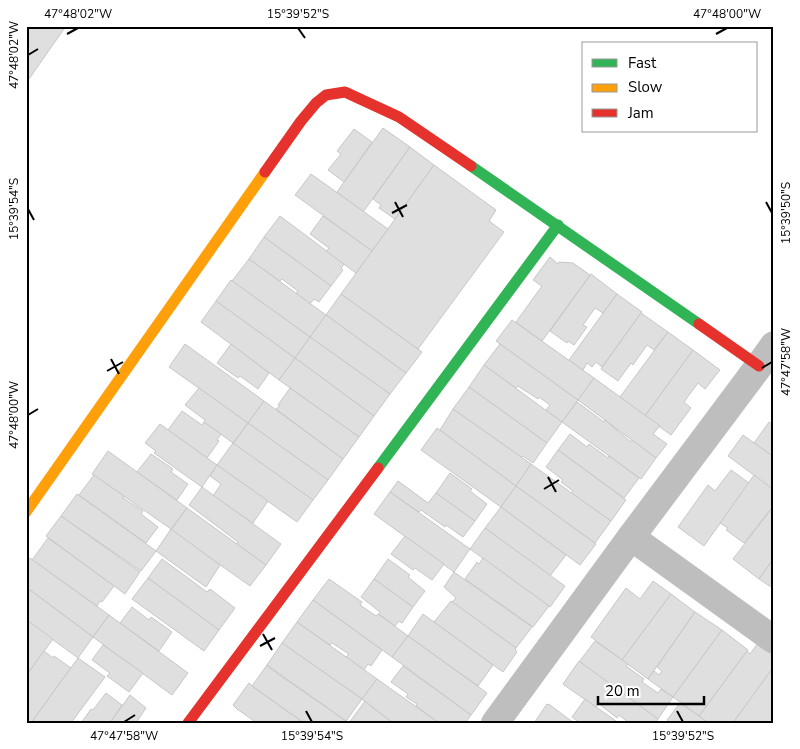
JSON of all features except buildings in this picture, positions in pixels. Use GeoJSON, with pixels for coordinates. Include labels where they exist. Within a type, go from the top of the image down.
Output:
{"type":"FeatureCollection","features":[{"type":"Feature","properties":{"kind":"street"},"geometry":{"type":"LineString","coordinates":[[26,512],[301,121],[316,103],[326,95],[345,92],[399,117],[558,225],[767,356],[495,723]]}},
{"type":"Feature","properties":{"kind":"street"},"geometry":{"type":"LineString","coordinates":[[188,723],[558,225]]}},
{"type":"Feature","properties":{"kind":"street"},"geometry":{"type":"LineString","coordinates":[[631,537],[774,640]]}},
{"type":"Feature","properties":{"kind":"traffic: fast"},"geometry":{"type":"LineString","coordinates":[[471,166],[699,324]]}},
{"type":"Feature","properties":{"kind":"traffic: fast"},"geometry":{"type":"LineString","coordinates":[[378,468],[558,225]]}},
{"type":"Feature","properties":{"kind":"traffic: slow"},"geometry":{"type":"LineString","coordinates":[[26,512],[265,172]]}},
{"type":"Feature","properties":{"kind":"traffic: jam"},"geometry":{"type":"LineString","coordinates":[[265,172],[316,103],[326,95],[345,92],[399,117],[471,166]]}},
{"type":"Feature","properties":{"kind":"traffic: jam"},"geometry":{"type":"LineString","coordinates":[[699,324],[759,366]]}},
{"type":"Feature","properties":{"kind":"traffic: jam"},"geometry":{"type":"LineString","coordinates":[[188,723],[378,468]]}}]}
